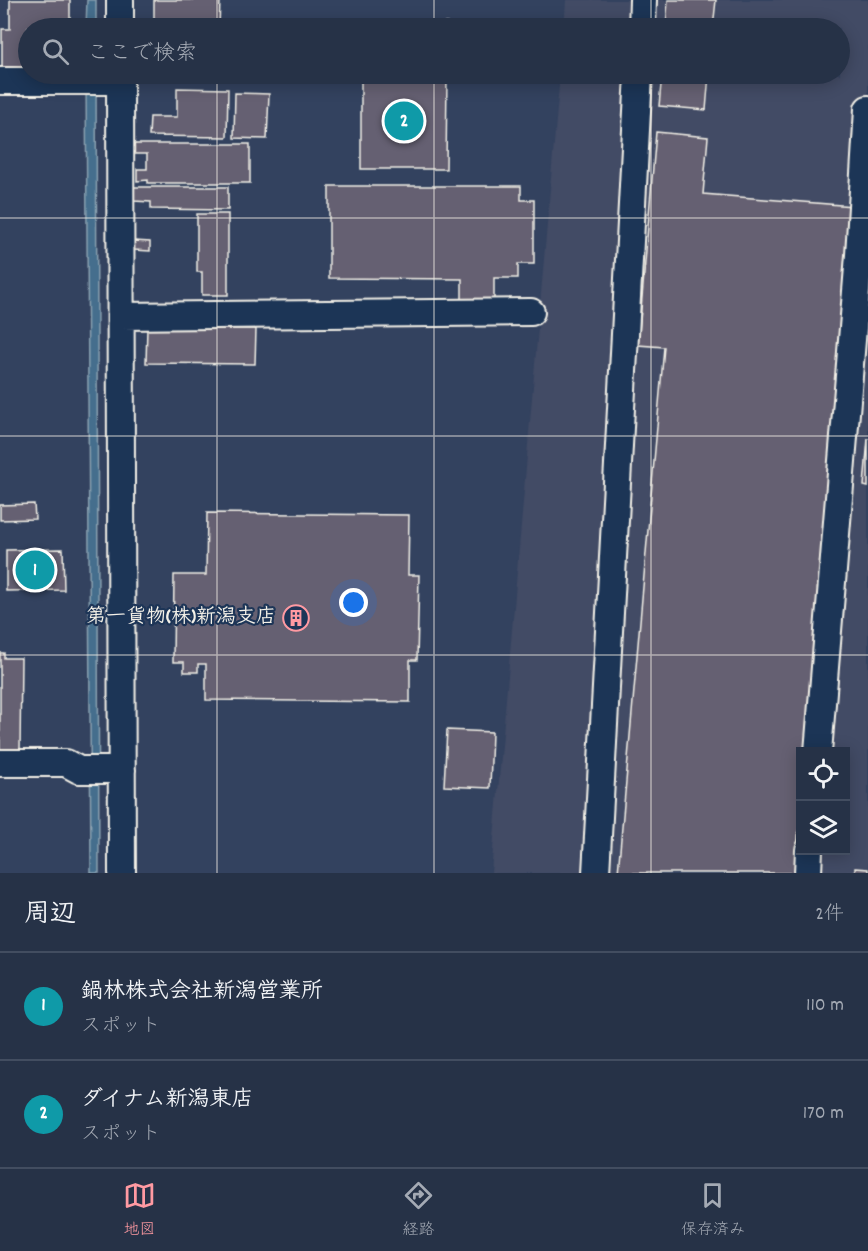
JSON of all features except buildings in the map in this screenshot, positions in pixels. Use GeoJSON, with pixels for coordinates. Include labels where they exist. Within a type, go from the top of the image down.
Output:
{"type":"FeatureCollection","features":[{"type":"Feature","properties":{"kind":"street"},"geometry":{"type":"LineString","coordinates":[[120,0],[120,18]]}},
{"type":"Feature","properties":{"kind":"street"},"geometry":{"type":"LineString","coordinates":[[642,18],[643,0]]}},
{"type":"Feature","properties":{"kind":"street"},"geometry":{"type":"LineString","coordinates":[[0,81],[18,81]]}},
{"type":"Feature","properties":{"kind":"street"},"geometry":{"type":"LineString","coordinates":[[106,84],[121,316],[122,873]]}},
{"type":"Feature","properties":{"kind":"street"},"geometry":{"type":"LineString","coordinates":[[597,873],[638,84]]}},
{"type":"Feature","properties":{"kind":"street"},"geometry":{"type":"LineString","coordinates":[[818,747],[859,255],[868,109]]}},
{"type":"Feature","properties":{"kind":"street"},"geometry":{"type":"LineString","coordinates":[[121,316],[531,312]]}},
{"type":"Feature","properties":{"kind":"street"},"geometry":{"type":"LineString","coordinates":[[0,763],[66,763],[79,770],[122,770]]}},
{"type":"Feature","properties":{"kind":"street"},"geometry":{"type":"LineString","coordinates":[[808,873],[809,855]]}},
{"type":"Feature","properties":{"kind":"shaded area"},"geometry":{"type":"Polygon","coordinates":[[[87,0],[96,0],[96,18],[86,18],[87,0]]]}},
{"type":"Feature","properties":{"kind":"shaded area"},"geometry":{"type":"Polygon","coordinates":[[[566,0],[868,0],[868,873],[491,873],[559,84],[850,84],[850,18],[565,18],[566,0]]]}},
{"type":"Feature","properties":{"kind":"shaded area"},"geometry":{"type":"Polygon","coordinates":[[[86,84],[96,84],[99,873],[91,873],[86,84]]]}},
{"type":"Feature","properties":{"kind":"place","name":"ダイナム新潟東店"},"geometry":{"type":"Point","coordinates":[404,121]}},
{"type":"Feature","properties":{"kind":"place","name":"鍋林株式会社新潟営業所"},"geometry":{"type":"Point","coordinates":[35,570]}},
{"type":"Feature","properties":{"kind":"place","name":"第一貨物(株)新潟支店"},"geometry":{"type":"Point","coordinates":[296,618]}}]}
